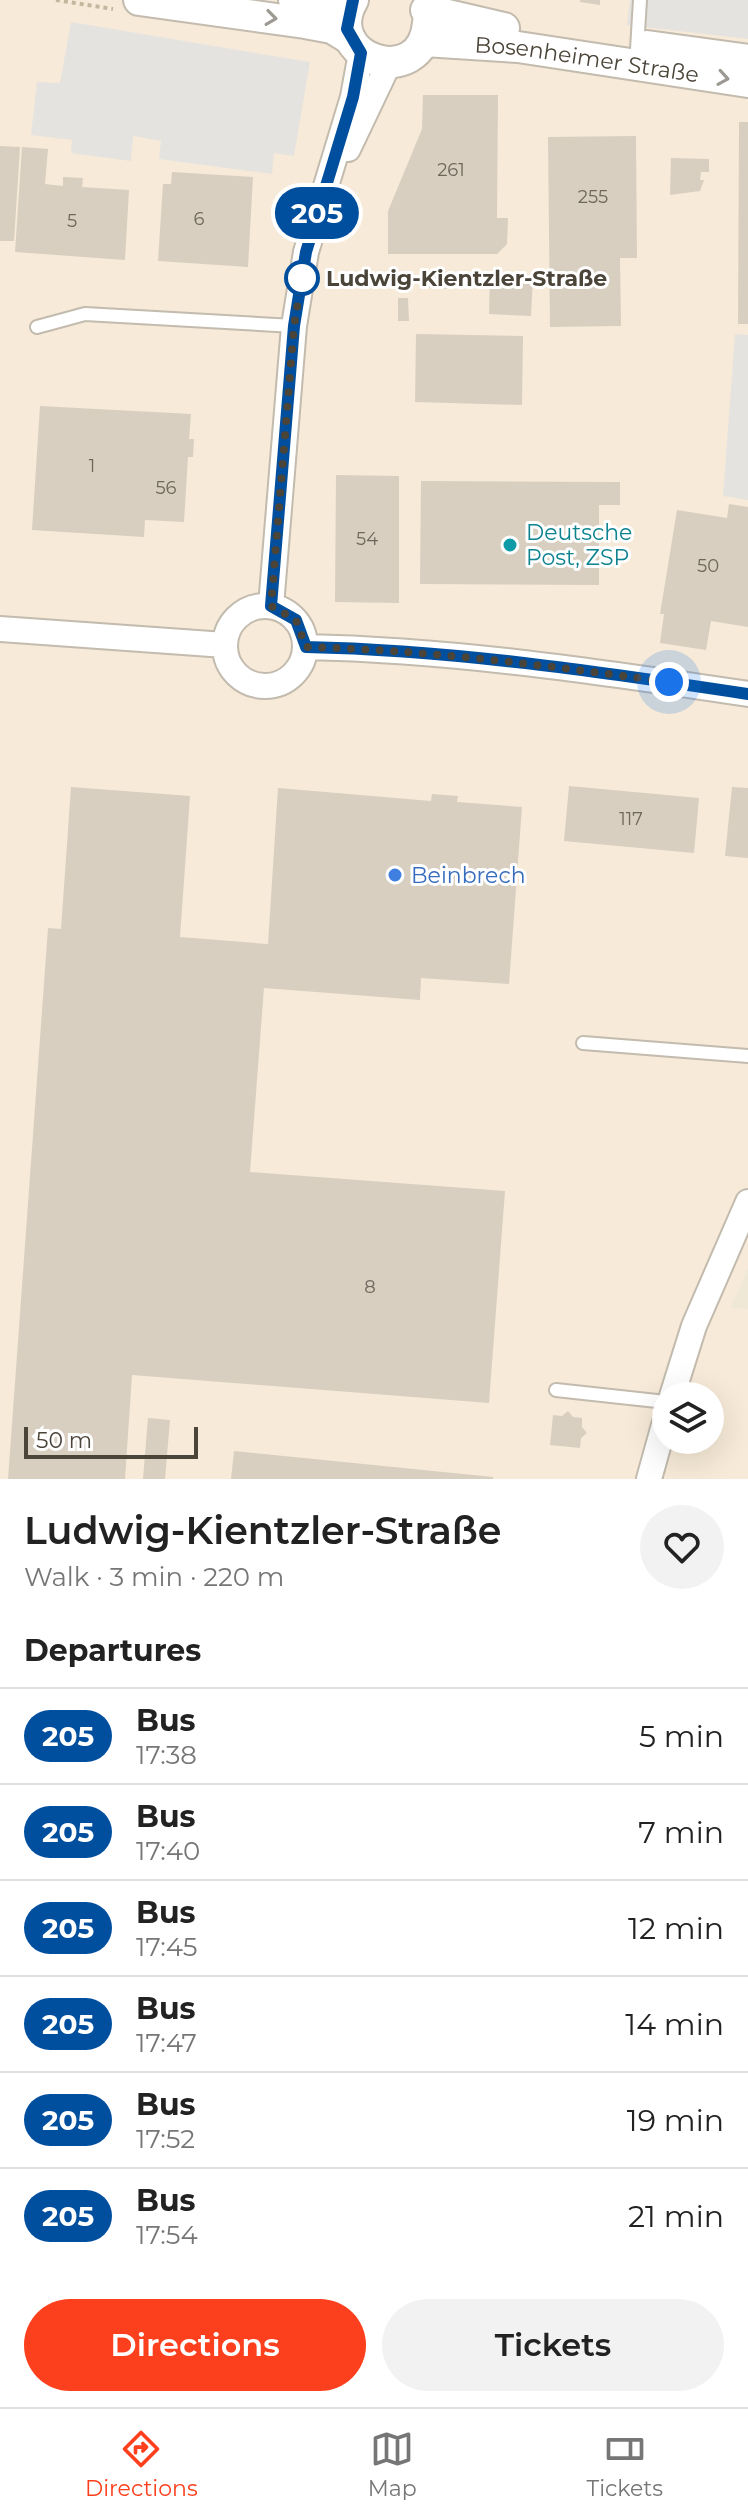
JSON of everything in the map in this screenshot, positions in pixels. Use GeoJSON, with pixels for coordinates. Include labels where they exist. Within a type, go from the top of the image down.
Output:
{"type":"FeatureCollection","features":[{"type":"Feature","properties":{"kind":"street"},"geometry":{"type":"LineString","coordinates":[[139,0],[332,28],[367,51],[409,56],[424,41],[424,5]]}},
{"type":"Feature","properties":{"kind":"street"},"geometry":{"type":"LineString","coordinates":[[271,606],[294,326],[306,252],[367,51],[347,17],[351,3],[294,0]]}},
{"type":"Feature","properties":{"kind":"street","name":"Bosenheimer Straße"},"geometry":{"type":"LineString","coordinates":[[424,5],[518,32],[636,55],[748,82]]}},
{"type":"Feature","properties":{"kind":"street","name":"Bosenheimer Straße"},"geometry":{"type":"LineString","coordinates":[[424,41],[748,60]]}},
{"type":"Feature","properties":{"kind":"street"},"geometry":{"type":"LineString","coordinates":[[259,606],[271,606],[296,620],[306,647],[304,660],[288,680],[263,687],[240,678],[231,669],[225,645],[227,634],[239,615],[259,606]]}},
{"type":"Feature","properties":{"kind":"street"},"geometry":{"type":"LineString","coordinates":[[0,629],[225,645]]}},
{"type":"Feature","properties":{"kind":"street"},"geometry":{"type":"LineString","coordinates":[[306,647],[358,648],[555,667],[748,694]]}},
{"type":"Feature","properties":{"kind":"street"},"geometry":{"type":"LineString","coordinates":[[676,1382],[694,1326],[748,1202]]}},
{"type":"Feature","properties":{"kind":"street"},"geometry":{"type":"LineString","coordinates":[[649,1479],[656,1454]]}},
{"type":"Feature","properties":{"kind":"lane"},"geometry":{"type":"LineString","coordinates":[[636,55],[640,0]]}},
{"type":"Feature","properties":{"kind":"lane"},"geometry":{"type":"LineString","coordinates":[[37,327],[85,314],[294,326]]}},
{"type":"Feature","properties":{"kind":"lane"},"geometry":{"type":"LineString","coordinates":[[583,1043],[748,1056]]}},
{"type":"Feature","properties":{"kind":"lane"},"geometry":{"type":"LineString","coordinates":[[556,1390],[652,1400]]}},
{"type":"Feature","properties":{"kind":"shaded area"},"geometry":{"type":"Polygon","coordinates":[[[0,0],[748,0],[748,1479],[0,1479],[0,0]]]}},
{"type":"Feature","properties":{"kind":"shaded area"},"geometry":{"type":"Polygon","coordinates":[[[630,0],[748,0],[748,39],[627,25],[630,0]]]}},
{"type":"Feature","properties":{"kind":"shaded area"},"geometry":{"type":"Polygon","coordinates":[[[71,22],[310,62],[294,156],[274,153],[272,174],[159,159],[161,141],[133,136],[131,161],[71,153],[72,140],[31,135],[37,82],[60,83],[71,22]]]}},
{"type":"Feature","properties":{"kind":"shaded area"},"geometry":{"type":"Polygon","coordinates":[[[735,334],[748,335],[748,500],[723,496],[735,334]]]}},
{"type":"Feature","properties":{"kind":"shaded area"},"geometry":{"type":"Polygon","coordinates":[[[748,1268],[748,1309],[731,1308],[748,1268]]]}},
{"type":"Feature","properties":{"kind":"building"},"geometry":{"type":"Polygon","coordinates":[[[600,0],[600,5],[580,2],[600,0]]]}},
{"type":"Feature","properties":{"kind":"building"},"geometry":{"type":"Polygon","coordinates":[[[423,95],[498,95],[497,218],[508,218],[507,244],[497,254],[388,254],[388,211],[422,129],[423,95]]]}},
{"type":"Feature","properties":{"kind":"building"},"geometry":{"type":"Polygon","coordinates":[[[739,122],[748,122],[748,324],[738,324],[739,122]]]}},
{"type":"Feature","properties":{"kind":"building"},"geometry":{"type":"Polygon","coordinates":[[[636,136],[637,258],[620,258],[621,326],[550,327],[548,137],[636,136]]]}},
{"type":"Feature","properties":{"kind":"building"},"geometry":{"type":"Polygon","coordinates":[[[0,146],[20,147],[14,241],[0,241],[0,146]]]}},
{"type":"Feature","properties":{"kind":"building"},"geometry":{"type":"Polygon","coordinates":[[[22,147],[48,149],[45,184],[63,186],[63,177],[83,178],[82,187],[129,190],[125,260],[15,252],[22,147]]]}},
{"type":"Feature","properties":{"kind":"building"},"geometry":{"type":"Polygon","coordinates":[[[671,158],[709,159],[709,172],[701,172],[700,180],[704,180],[700,191],[670,195],[671,158]]]}},
{"type":"Feature","properties":{"kind":"building"},"geometry":{"type":"Polygon","coordinates":[[[172,172],[253,177],[248,267],[158,261],[163,184],[171,184],[172,172]]]}},
{"type":"Feature","properties":{"kind":"building"},"geometry":{"type":"Polygon","coordinates":[[[428,271],[449,272],[447,289],[428,288],[428,271]]]}},
{"type":"Feature","properties":{"kind":"building"},"geometry":{"type":"Polygon","coordinates":[[[490,275],[533,276],[531,316],[489,314],[490,275]]]}},
{"type":"Feature","properties":{"kind":"building"},"geometry":{"type":"Polygon","coordinates":[[[398,298],[408,298],[409,321],[398,321],[398,298]]]}},
{"type":"Feature","properties":{"kind":"building"},"geometry":{"type":"Polygon","coordinates":[[[416,334],[523,336],[522,405],[415,402],[416,334]]]}},
{"type":"Feature","properties":{"kind":"building"},"geometry":{"type":"Polygon","coordinates":[[[40,406],[191,414],[189,439],[194,439],[193,457],[188,457],[184,522],[145,520],[144,537],[32,530],[40,406]]]}},
{"type":"Feature","properties":{"kind":"building"},"geometry":{"type":"Polygon","coordinates":[[[336,475],[399,476],[399,603],[335,602],[336,475]]]}},
{"type":"Feature","properties":{"kind":"building","name":"Deutsche Post, ZSP"},"geometry":{"type":"Polygon","coordinates":[[[421,481],[620,482],[620,505],[599,505],[599,585],[420,584],[421,481]]]}},
{"type":"Feature","properties":{"kind":"building"},"geometry":{"type":"Polygon","coordinates":[[[729,504],[748,507],[748,627],[711,621],[706,650],[660,643],[664,614],[660,614],[677,510],[727,518],[729,504]]]}},
{"type":"Feature","properties":{"kind":"building"},"geometry":{"type":"Polygon","coordinates":[[[569,786],[699,798],[694,853],[564,841],[569,786]]]}},
{"type":"Feature","properties":{"kind":"building"},"geometry":{"type":"Polygon","coordinates":[[[71,787],[190,796],[180,937],[268,944],[278,788],[431,801],[432,794],[458,796],[457,802],[522,807],[509,984],[421,978],[420,1000],[264,988],[250,1172],[505,1191],[489,1403],[132,1375],[125,1479],[8,1479],[48,928],[61,929],[71,787]]]}},
{"type":"Feature","properties":{"kind":"building"},"geometry":{"type":"Polygon","coordinates":[[[732,787],[748,788],[748,858],[725,856],[732,787]]]}},
{"type":"Feature","properties":{"kind":"building"},"geometry":{"type":"Polygon","coordinates":[[[568,1411],[573,1417],[582,1418],[582,1427],[587,1433],[581,1438],[580,1448],[550,1445],[553,1415],[562,1416],[568,1411]]]}},
{"type":"Feature","properties":{"kind":"building"},"geometry":{"type":"Polygon","coordinates":[[[148,1418],[170,1420],[165,1479],[143,1479],[148,1418]]]}},
{"type":"Feature","properties":{"kind":"building"},"geometry":{"type":"Polygon","coordinates":[[[234,1451],[493,1477],[493,1479],[231,1479],[234,1451]]]}},
{"type":"Feature","properties":{"kind":"bus line","name":"205"},"geometry":{"type":"LineString","coordinates":[[353,0],[349,7],[347,29],[350,39],[361,53],[353,97],[306,252],[294,326],[271,606],[296,620],[306,647],[358,648],[555,667],[748,694]]}},
{"type":"Feature","properties":{"kind":"place","name":"Ludwig-Kientzler-Straße"},"geometry":{"type":"Point","coordinates":[302,278]}},
{"type":"Feature","properties":{"kind":"place","name":"Deutsche Post, ZSP"},"geometry":{"type":"Point","coordinates":[510,545]}},
{"type":"Feature","properties":{"kind":"place","name":"Beinbrech"},"geometry":{"type":"Point","coordinates":[395,875]}},
{"type":"Feature","properties":{"kind":"route"},"geometry":{"type":"LineString","coordinates":[[302,278],[294,326],[271,606],[296,620],[306,647],[358,648],[527,664],[669,682]]}}]}
